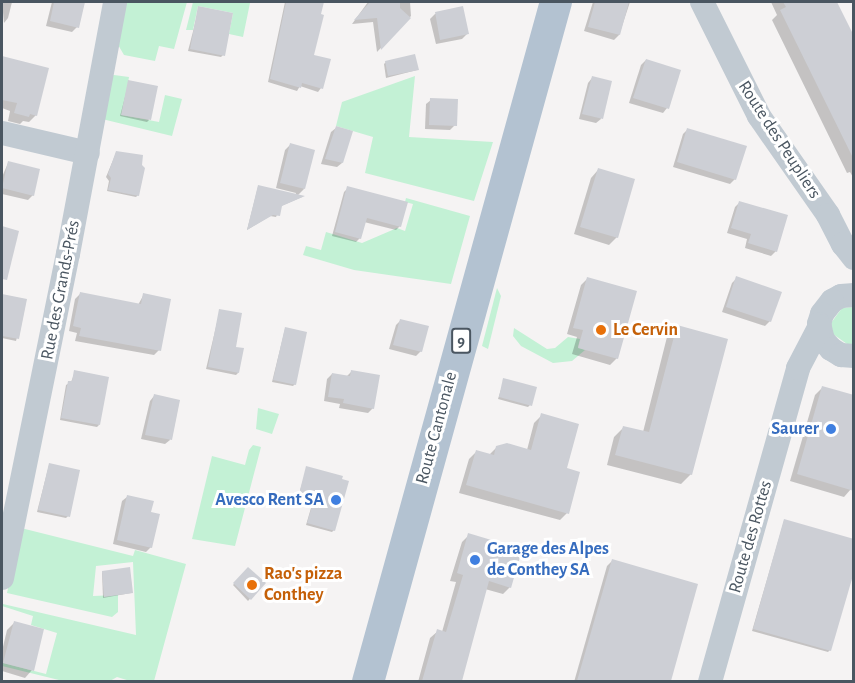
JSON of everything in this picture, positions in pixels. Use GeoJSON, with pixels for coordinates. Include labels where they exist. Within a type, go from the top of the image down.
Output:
{"type":"FeatureCollection","features":[{"type":"Feature","properties":{"kind":"main road","name":"Route Cantonale"},"geometry":{"type":"LineString","coordinates":[[368,681],[556,2]]}},
{"type":"Feature","properties":{"kind":"street","name":"Rue des Grands-Prés"},"geometry":{"type":"LineString","coordinates":[[2,578],[88,153],[115,2]]}},
{"type":"Feature","properties":{"kind":"street","name":"Route des Peupliers"},"geometry":{"type":"LineString","coordinates":[[702,2],[747,96],[828,215],[848,251],[844,265],[844,297],[824,309],[819,326]]}},
{"type":"Feature","properties":{"kind":"street"},"geometry":{"type":"LineString","coordinates":[[2,133],[88,153]]}},
{"type":"Feature","properties":{"kind":"street"},"geometry":{"type":"LineString","coordinates":[[819,326],[826,345],[848,356]]}},
{"type":"Feature","properties":{"kind":"street","name":"Route des Rottes"},"geometry":{"type":"LineString","coordinates":[[710,681],[801,362],[819,326]]}},
{"type":"Feature","properties":{"kind":"street","name":"Route des Rottes"},"geometry":{"type":"LineString","coordinates":[[793,392],[814,368],[848,356]]}},
{"type":"Feature","properties":{"kind":"green space"},"geometry":{"type":"Polygon","coordinates":[[[125,2],[187,2],[174,49],[159,46],[155,61],[124,55],[117,43],[125,2]]]}},
{"type":"Feature","properties":{"kind":"green space"},"geometry":{"type":"Polygon","coordinates":[[[193,2],[250,3],[243,37],[229,34],[233,13],[198,6],[193,30],[186,30],[193,2]]]}},
{"type":"Feature","properties":{"kind":"green space"},"geometry":{"type":"Polygon","coordinates":[[[111,76],[129,77],[122,115],[159,122],[165,95],[182,99],[172,136],[102,119],[111,76]]]}},
{"type":"Feature","properties":{"kind":"green space"},"geometry":{"type":"Polygon","coordinates":[[[415,76],[409,137],[493,142],[474,201],[365,173],[373,137],[336,126],[342,102],[415,76]]]}},
{"type":"Feature","properties":{"kind":"green space"},"geometry":{"type":"Polygon","coordinates":[[[406,198],[470,216],[451,284],[354,270],[303,255],[306,246],[321,250],[326,232],[362,243],[397,228],[405,231],[413,204],[405,202],[406,198]]]}},
{"type":"Feature","properties":{"kind":"green space"},"geometry":{"type":"Polygon","coordinates":[[[497,288],[501,296],[488,349],[482,346],[497,288]]]}},
{"type":"Feature","properties":{"kind":"green space"},"geometry":{"type":"Polygon","coordinates":[[[853,307],[853,344],[847,344],[833,334],[831,323],[842,308],[853,307]]]}},
{"type":"Feature","properties":{"kind":"green space"},"geometry":{"type":"Polygon","coordinates":[[[514,328],[547,349],[555,348],[568,337],[580,339],[578,347],[585,350],[572,361],[553,363],[521,346],[513,336],[514,328]]]}},
{"type":"Feature","properties":{"kind":"green space"},"geometry":{"type":"Polygon","coordinates":[[[258,408],[279,414],[272,434],[256,429],[258,408]]]}},
{"type":"Feature","properties":{"kind":"green space"},"geometry":{"type":"Polygon","coordinates":[[[253,445],[261,447],[235,546],[192,539],[212,456],[245,465],[249,450],[253,445]]]}},
{"type":"Feature","properties":{"kind":"green space"},"geometry":{"type":"Polygon","coordinates":[[[21,528],[133,556],[135,550],[186,564],[154,681],[130,681],[117,677],[110,681],[63,681],[2,666],[3,663],[46,674],[57,633],[31,625],[33,616],[2,606],[3,604],[136,635],[133,562],[96,566],[93,596],[118,595],[118,612],[112,617],[7,593],[21,528]]]}},
{"type":"Feature","properties":{"kind":"building"},"geometry":{"type":"Polygon","coordinates":[[[54,2],[85,2],[79,28],[50,21],[54,2]]]}},
{"type":"Feature","properties":{"kind":"building"},"geometry":{"type":"Polygon","coordinates":[[[286,2],[324,2],[321,14],[324,15],[314,55],[331,59],[323,89],[302,83],[301,88],[270,79],[286,2]]]}},
{"type":"Feature","properties":{"kind":"building"},"geometry":{"type":"Polygon","coordinates":[[[370,2],[400,2],[400,8],[411,18],[381,50],[377,18],[354,20],[370,2]]]}},
{"type":"Feature","properties":{"kind":"building"},"geometry":{"type":"Polygon","coordinates":[[[595,2],[629,2],[620,35],[588,27],[595,2]]]}},
{"type":"Feature","properties":{"kind":"building"},"geometry":{"type":"Polygon","coordinates":[[[783,2],[837,2],[854,36],[854,160],[780,10],[786,7],[783,2]]]}},
{"type":"Feature","properties":{"kind":"building"},"geometry":{"type":"Polygon","coordinates":[[[198,6],[233,13],[225,56],[190,49],[198,6]]]}},
{"type":"Feature","properties":{"kind":"building"},"geometry":{"type":"Polygon","coordinates":[[[463,6],[469,34],[440,40],[435,12],[463,6]]]}},
{"type":"Feature","properties":{"kind":"building"},"geometry":{"type":"Polygon","coordinates":[[[415,54],[419,70],[388,76],[385,61],[415,54]]]}},
{"type":"Feature","properties":{"kind":"building"},"geometry":{"type":"Polygon","coordinates":[[[2,56],[49,68],[37,116],[30,114],[29,117],[14,113],[17,103],[2,100],[2,56]]]}},
{"type":"Feature","properties":{"kind":"building"},"geometry":{"type":"Polygon","coordinates":[[[646,59],[681,70],[669,109],[633,98],[646,59]]]}},
{"type":"Feature","properties":{"kind":"building"},"geometry":{"type":"Polygon","coordinates":[[[592,76],[612,81],[603,119],[582,114],[592,76]]]}},
{"type":"Feature","properties":{"kind":"building"},"geometry":{"type":"Polygon","coordinates":[[[128,80],[158,86],[151,120],[121,115],[128,80]]]}},
{"type":"Feature","properties":{"kind":"building"},"geometry":{"type":"Polygon","coordinates":[[[430,98],[458,99],[457,126],[429,125],[430,98]]]}},
{"type":"Feature","properties":{"kind":"building"},"geometry":{"type":"Polygon","coordinates":[[[336,126],[353,131],[343,163],[325,159],[336,126]]]}},
{"type":"Feature","properties":{"kind":"building"},"geometry":{"type":"Polygon","coordinates":[[[687,128],[747,146],[736,180],[677,162],[687,128]]]}},
{"type":"Feature","properties":{"kind":"building"},"geometry":{"type":"Polygon","coordinates":[[[290,143],[315,150],[305,189],[280,183],[290,143]]]}},
{"type":"Feature","properties":{"kind":"building"},"geometry":{"type":"Polygon","coordinates":[[[116,151],[143,155],[142,165],[145,168],[139,196],[108,190],[111,178],[108,174],[116,151]]]}},
{"type":"Feature","properties":{"kind":"building"},"geometry":{"type":"Polygon","coordinates":[[[8,161],[40,169],[34,196],[2,188],[8,161]]]}},
{"type":"Feature","properties":{"kind":"building"},"geometry":{"type":"Polygon","coordinates":[[[598,168],[635,179],[618,238],[580,227],[598,168]]]}},
{"type":"Feature","properties":{"kind":"building"},"geometry":{"type":"Polygon","coordinates":[[[258,185],[305,196],[282,206],[280,216],[273,215],[247,230],[258,185]]]}},
{"type":"Feature","properties":{"kind":"building"},"geometry":{"type":"Polygon","coordinates":[[[347,186],[408,202],[401,227],[367,218],[361,239],[335,232],[347,186]]]}},
{"type":"Feature","properties":{"kind":"building"},"geometry":{"type":"Polygon","coordinates":[[[739,201],[788,215],[777,252],[748,243],[751,234],[731,228],[739,201]]]}},
{"type":"Feature","properties":{"kind":"building"},"geometry":{"type":"Polygon","coordinates":[[[2,226],[19,231],[7,280],[2,279],[2,226]]]}},
{"type":"Feature","properties":{"kind":"building"},"geometry":{"type":"Polygon","coordinates":[[[736,276],[782,292],[771,322],[726,307],[736,276]]]}},
{"type":"Feature","properties":{"kind":"building"},"geometry":{"type":"Polygon","coordinates":[[[587,277],[637,291],[618,359],[578,348],[583,330],[573,328],[587,277]]]}},
{"type":"Feature","properties":{"kind":"building"},"geometry":{"type":"Polygon","coordinates":[[[80,292],[141,304],[143,293],[171,299],[161,351],[79,336],[81,328],[73,326],[80,292]]]}},
{"type":"Feature","properties":{"kind":"building"},"geometry":{"type":"Polygon","coordinates":[[[2,294],[27,299],[19,339],[2,336],[2,294]]]}},
{"type":"Feature","properties":{"kind":"building"},"geometry":{"type":"Polygon","coordinates":[[[219,309],[242,313],[236,347],[244,348],[239,373],[208,367],[219,309]]]}},
{"type":"Feature","properties":{"kind":"building"},"geometry":{"type":"Polygon","coordinates":[[[400,319],[429,326],[422,352],[393,345],[400,319]]]}},
{"type":"Feature","properties":{"kind":"building"},"geometry":{"type":"Polygon","coordinates":[[[677,325],[728,339],[692,475],[615,455],[623,426],[649,432],[677,325]]]}},
{"type":"Feature","properties":{"kind":"building"},"geometry":{"type":"Polygon","coordinates":[[[285,327],[307,332],[296,385],[273,380],[285,327]]]}},
{"type":"Feature","properties":{"kind":"building"},"geometry":{"type":"Polygon","coordinates":[[[74,370],[109,377],[100,425],[61,418],[68,381],[72,381],[74,370]]]}},
{"type":"Feature","properties":{"kind":"building"},"geometry":{"type":"Polygon","coordinates":[[[351,370],[380,375],[374,409],[343,403],[344,399],[328,397],[332,373],[350,376],[351,370]]]}},
{"type":"Feature","properties":{"kind":"building"},"geometry":{"type":"Polygon","coordinates":[[[503,378],[537,387],[532,406],[499,397],[503,378]]]}},
{"type":"Feature","properties":{"kind":"building"},"geometry":{"type":"Polygon","coordinates":[[[822,386],[854,395],[854,491],[797,474],[822,386]]]}},
{"type":"Feature","properties":{"kind":"building"},"geometry":{"type":"Polygon","coordinates":[[[154,394],[180,400],[172,440],[145,435],[154,394]]]}},
{"type":"Feature","properties":{"kind":"building"},"geometry":{"type":"Polygon","coordinates":[[[541,413],[579,424],[567,468],[580,472],[569,514],[466,485],[476,450],[494,455],[496,446],[507,443],[531,450],[541,413]]]}},
{"type":"Feature","properties":{"kind":"building"},"geometry":{"type":"Polygon","coordinates":[[[49,463],[80,470],[70,517],[38,510],[49,463]]]}},
{"type":"Feature","properties":{"kind":"building"},"geometry":{"type":"Polygon","coordinates":[[[306,466],[343,476],[342,479],[349,481],[335,531],[307,523],[312,506],[297,502],[306,466]]]}},
{"type":"Feature","properties":{"kind":"building"},"geometry":{"type":"Polygon","coordinates":[[[127,495],[154,501],[151,512],[160,514],[152,548],[117,540],[127,495]]]}},
{"type":"Feature","properties":{"kind":"building"},"geometry":{"type":"Polygon","coordinates":[[[784,519],[854,539],[854,572],[831,651],[753,629],[784,519]]]}},
{"type":"Feature","properties":{"kind":"building"},"geometry":{"type":"Polygon","coordinates":[[[468,533],[508,545],[506,553],[520,557],[511,588],[489,581],[462,681],[422,681],[437,629],[446,632],[463,575],[457,573],[468,533]]]}},
{"type":"Feature","properties":{"kind":"building"},"geometry":{"type":"Polygon","coordinates":[[[612,559],[698,584],[671,681],[577,681],[612,559]]]}},
{"type":"Feature","properties":{"kind":"building"},"geometry":{"type":"Polygon","coordinates":[[[130,567],[133,593],[104,597],[102,571],[130,567]]]}},
{"type":"Feature","properties":{"kind":"building"},"geometry":{"type":"Polygon","coordinates":[[[248,567],[266,583],[251,600],[233,583],[248,567]]]}},
{"type":"Feature","properties":{"kind":"building"},"geometry":{"type":"Polygon","coordinates":[[[14,621],[44,629],[34,671],[3,663],[14,621]]]}},
{"type":"Feature","properties":{"kind":"place","name":"Le Cervin"},"geometry":{"type":"Point","coordinates":[601,330]}},
{"type":"Feature","properties":{"kind":"place","name":"Saurer"},"geometry":{"type":"Point","coordinates":[831,429]}},
{"type":"Feature","properties":{"kind":"place","name":"Avesco Rent SA"},"geometry":{"type":"Point","coordinates":[336,500]}},
{"type":"Feature","properties":{"kind":"place","name":"Garage des Alpes de Conthey SA"},"geometry":{"type":"Point","coordinates":[475,560]}},
{"type":"Feature","properties":{"kind":"place","name":"Rao's pizza Conthey"},"geometry":{"type":"Point","coordinates":[252,585]}}]}
